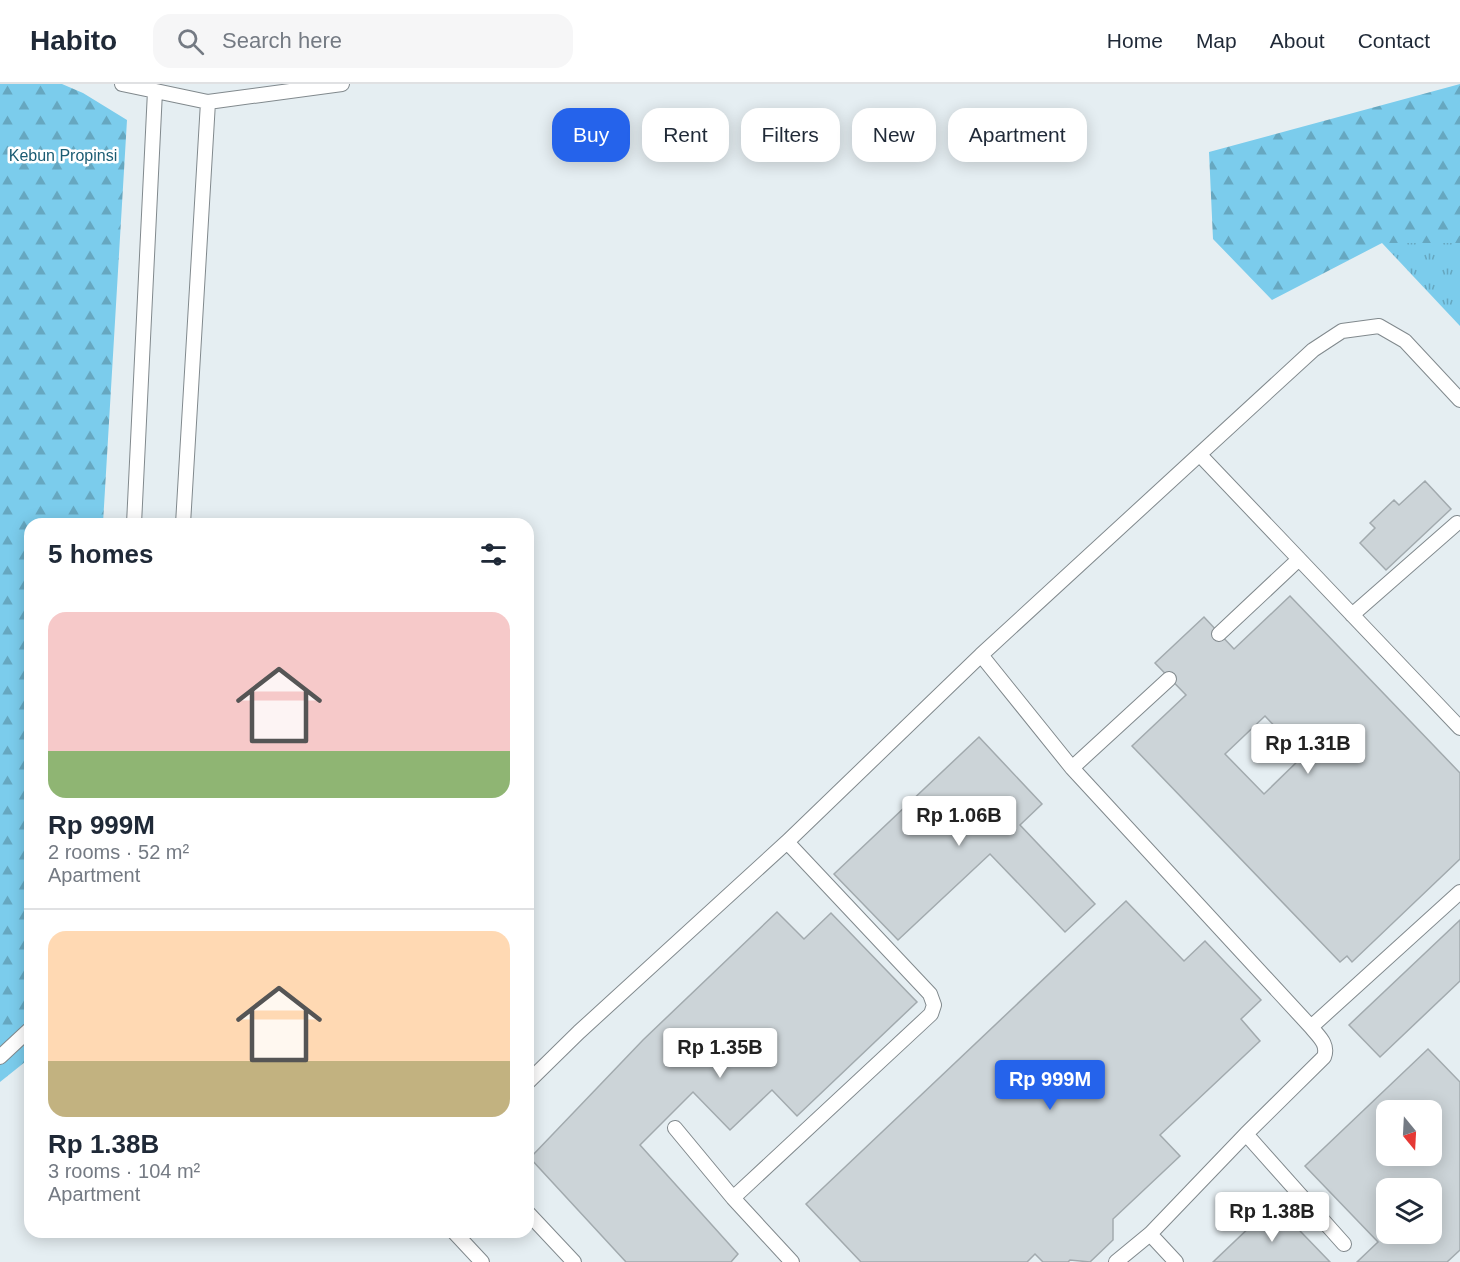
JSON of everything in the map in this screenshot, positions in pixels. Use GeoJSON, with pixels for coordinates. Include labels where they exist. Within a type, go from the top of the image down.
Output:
{"type":"FeatureCollection","features":[{"type":"Feature","properties":{"kind":"lane"},"geometry":{"type":"LineString","coordinates":[[122,84],[208,102],[342,84]]}},
{"type":"Feature","properties":{"kind":"lane"},"geometry":{"type":"LineString","coordinates":[[134,518],[156,91]]}},
{"type":"Feature","properties":{"kind":"lane"},"geometry":{"type":"LineString","coordinates":[[183,518],[208,102]]}},
{"type":"Feature","properties":{"kind":"lane"},"geometry":{"type":"LineString","coordinates":[[534,1076],[579,1032],[787,842],[981,655],[1313,350],[1342,331],[1379,326],[1405,341],[1460,400]]}},
{"type":"Feature","properties":{"kind":"lane"},"geometry":{"type":"LineString","coordinates":[[1200,455],[1460,728]]}},
{"type":"Feature","properties":{"kind":"lane"},"geometry":{"type":"LineString","coordinates":[[1352,615],[1457,523]]}},
{"type":"Feature","properties":{"kind":"lane"},"geometry":{"type":"LineString","coordinates":[[1218,634],[1299,559]]}},
{"type":"Feature","properties":{"kind":"lane"},"geometry":{"type":"LineString","coordinates":[[981,655],[1072,768],[1311,1027],[1324,1043],[1327,1051],[1324,1057],[1150,1234],[1116,1262]]}},
{"type":"Feature","properties":{"kind":"lane"},"geometry":{"type":"LineString","coordinates":[[1072,768],[1169,679]]}},
{"type":"Feature","properties":{"kind":"lane"},"geometry":{"type":"LineString","coordinates":[[733,1198],[931,1014],[934,1005],[930,994],[787,842]]}},
{"type":"Feature","properties":{"kind":"lane"},"geometry":{"type":"LineString","coordinates":[[1311,1027],[1460,892]]}},
{"type":"Feature","properties":{"kind":"lane"},"geometry":{"type":"LineString","coordinates":[[0,1057],[24,1035]]}},
{"type":"Feature","properties":{"kind":"lane"},"geometry":{"type":"LineString","coordinates":[[675,1128],[733,1198],[791,1262]]}},
{"type":"Feature","properties":{"kind":"lane"},"geometry":{"type":"LineString","coordinates":[[1246,1134],[1344,1244]]}},
{"type":"Feature","properties":{"kind":"lane"},"geometry":{"type":"LineString","coordinates":[[534,1219],[574,1262]]}},
{"type":"Feature","properties":{"kind":"lane"},"geometry":{"type":"LineString","coordinates":[[1150,1234],[1176,1262]]}},
{"type":"Feature","properties":{"kind":"lane"},"geometry":{"type":"LineString","coordinates":[[460,1238],[482,1262]]}},
{"type":"Feature","properties":{"kind":"green space","name":"Kebun Propinsi"},"geometry":{"type":"Polygon","coordinates":[[[0,84],[62,84],[83,93],[127,120],[103,518],[24,518],[24,1063],[0,1082],[0,84]]]}},
{"type":"Feature","properties":{"kind":"green space"},"geometry":{"type":"Polygon","coordinates":[[[1460,84],[1460,243],[1382,243],[1272,300],[1213,239],[1209,152],[1460,84]]]}},
{"type":"Feature","properties":{"kind":"green space"},"geometry":{"type":"Polygon","coordinates":[[[1382,243],[1460,243],[1460,326],[1382,243]]]}},
{"type":"Feature","properties":{"kind":"building"},"geometry":{"type":"Polygon","coordinates":[[[1425,481],[1451,509],[1386,570],[1360,543],[1375,528],[1370,523],[1394,500],[1399,505],[1425,481]]]}},
{"type":"Feature","properties":{"kind":"building"},"geometry":{"type":"Polygon","coordinates":[[[1290,596],[1460,773],[1460,859],[1352,962],[1347,956],[1340,962],[1132,746],[1186,695],[1155,663],[1204,617],[1234,649],[1290,596]],[[1265,716],[1225,754],[1264,794],[1303,756],[1265,716]]]}},
{"type":"Feature","properties":{"kind":"building"},"geometry":{"type":"Polygon","coordinates":[[[979,737],[1042,804],[1020,825],[1095,904],[1065,932],[990,854],[898,940],[834,874],[979,737]]]}},
{"type":"Feature","properties":{"kind":"building"},"geometry":{"type":"Polygon","coordinates":[[[1126,901],[1184,961],[1205,941],[1261,1000],[1241,1019],[1260,1041],[1160,1135],[1180,1156],[1113,1219],[1113,1240],[1090,1262],[1070,1260],[1068,1262],[1043,1262],[1035,1254],[1027,1262],[861,1262],[806,1204],[1126,901]]]}},
{"type":"Feature","properties":{"kind":"building"},"geometry":{"type":"Polygon","coordinates":[[[777,912],[804,939],[831,913],[917,1002],[797,1116],[772,1090],[730,1130],[693,1092],[640,1145],[738,1254],[731,1262],[626,1262],[534,1162],[534,1154],[643,1040],[777,912]]]}},
{"type":"Feature","properties":{"kind":"building"},"geometry":{"type":"Polygon","coordinates":[[[1460,920],[1460,981],[1380,1057],[1349,1025],[1460,920]]]}},
{"type":"Feature","properties":{"kind":"building"},"geometry":{"type":"Polygon","coordinates":[[[1428,1049],[1460,1082],[1460,1250],[1447,1262],[1357,1262],[1376,1244],[1442,1244],[1442,1178],[1376,1178],[1376,1240],[1305,1166],[1428,1049]]]}},
{"type":"Feature","properties":{"kind":"building"},"geometry":{"type":"Polygon","coordinates":[[[1274,1204],[1330,1262],[1213,1262],[1274,1204]]]}}]}
